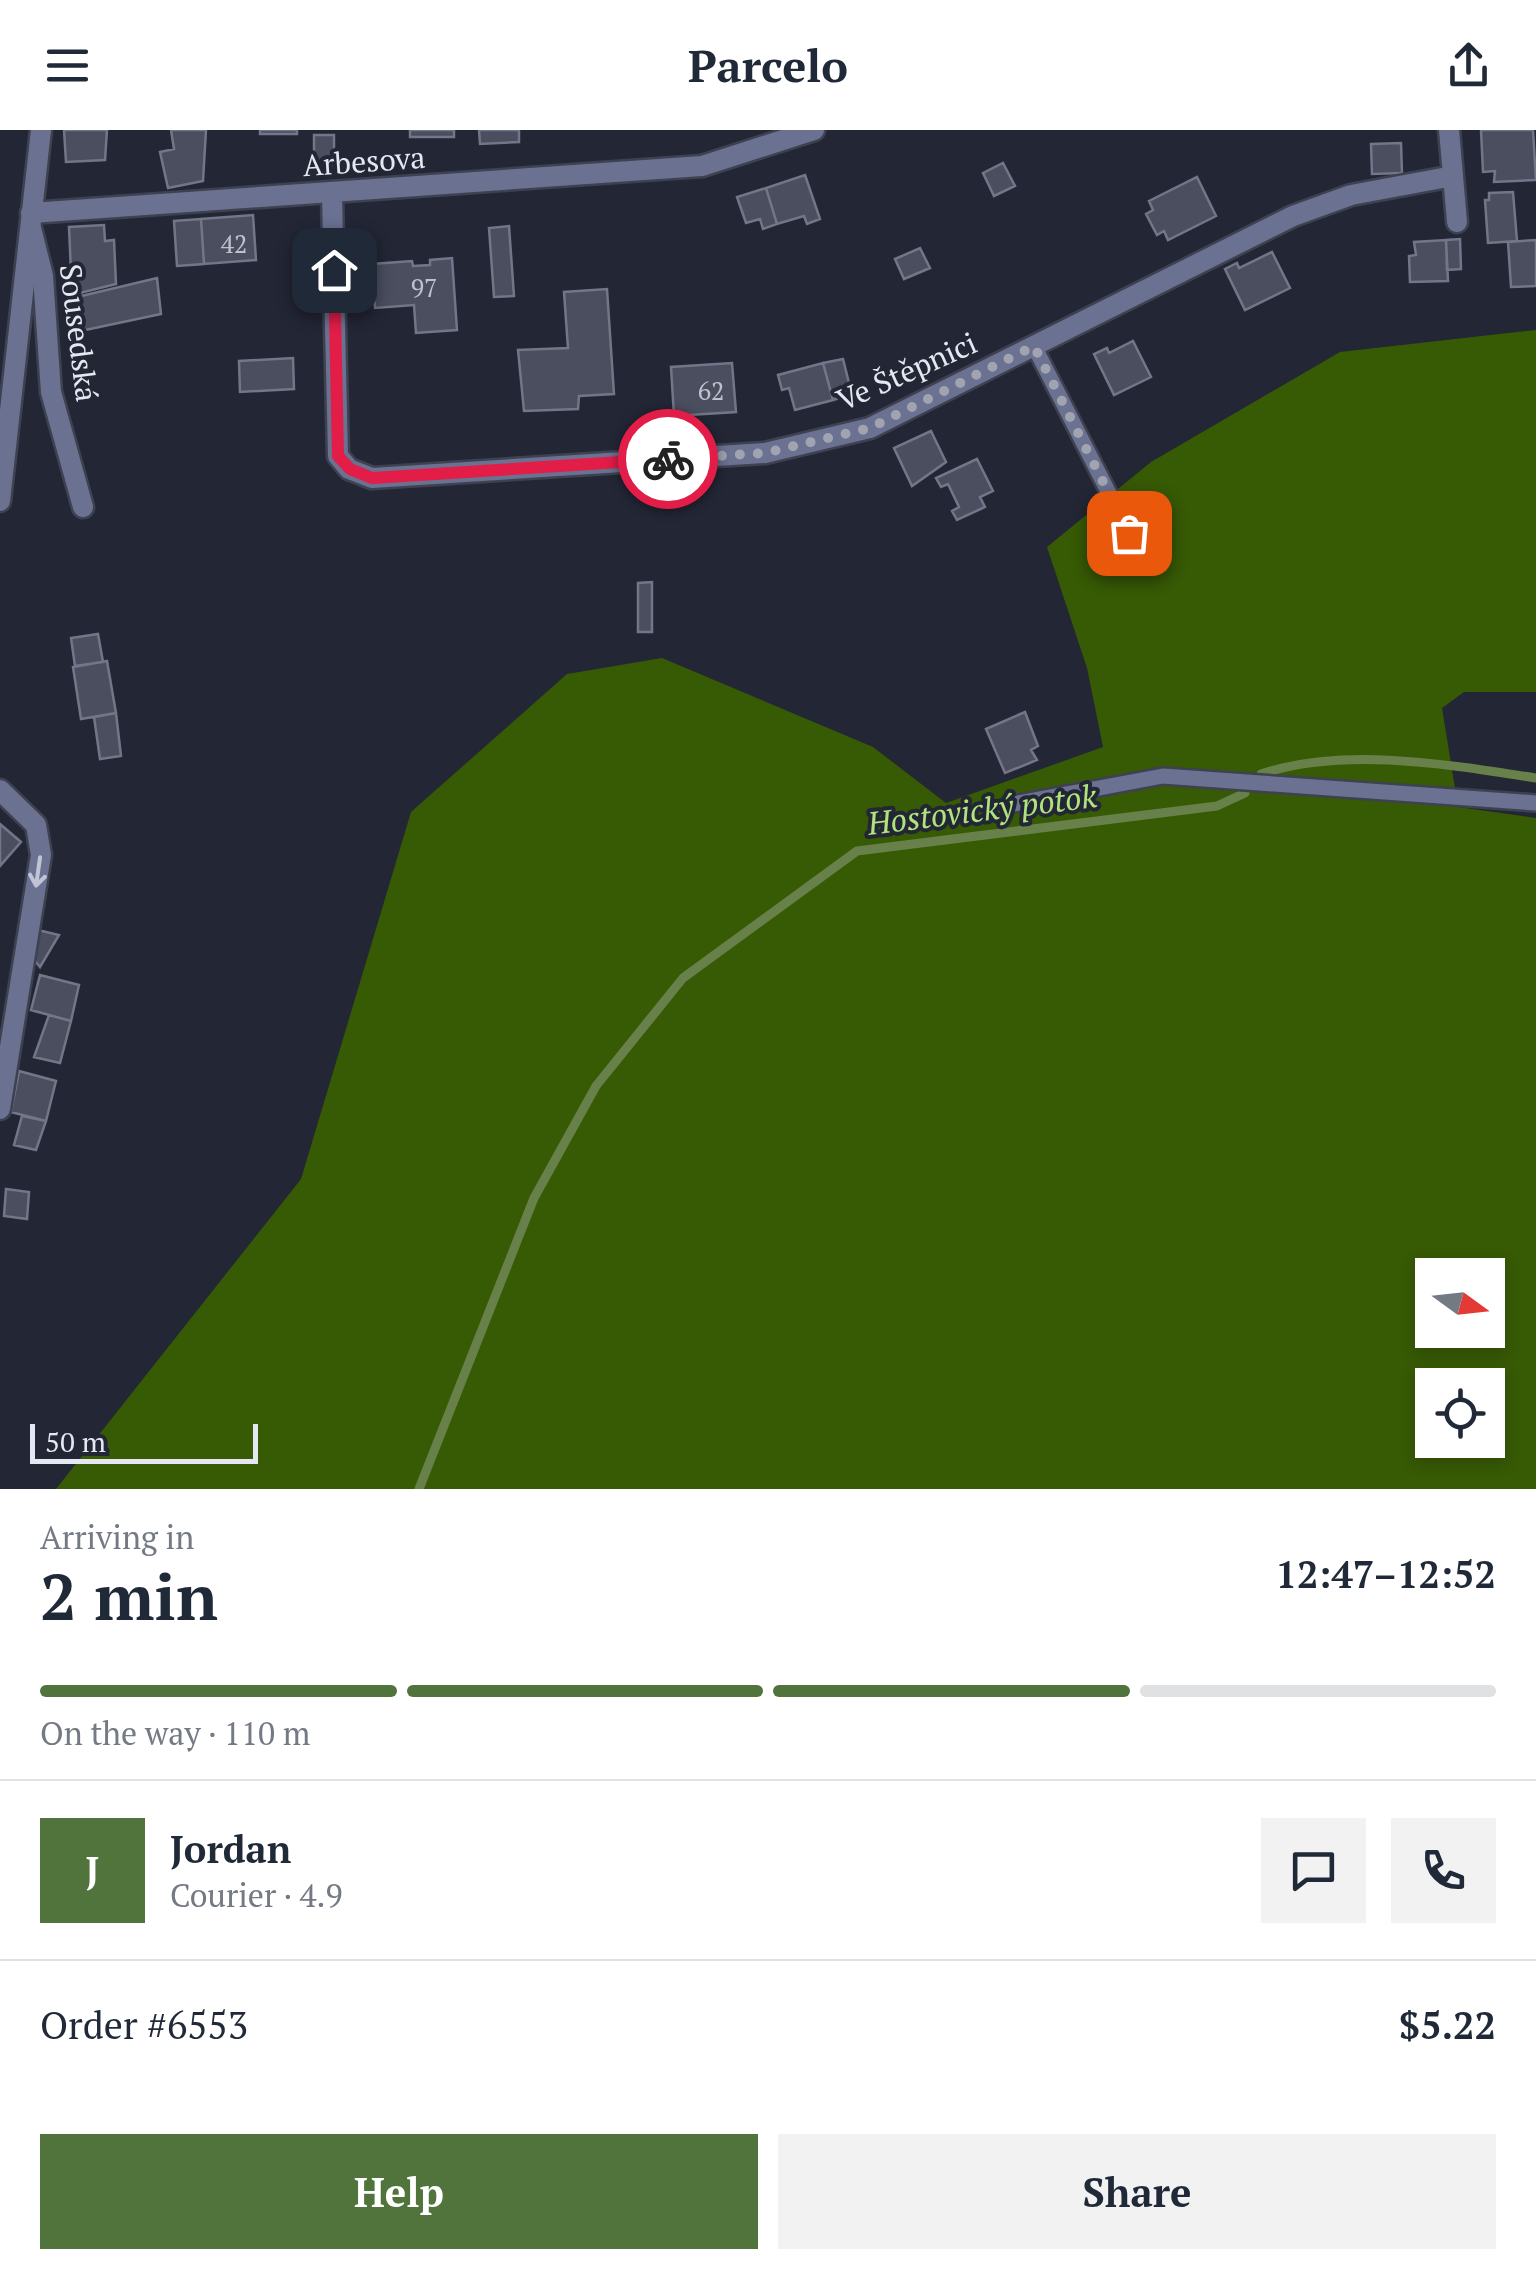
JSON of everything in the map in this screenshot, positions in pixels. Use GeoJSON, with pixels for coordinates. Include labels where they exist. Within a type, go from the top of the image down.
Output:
{"type":"FeatureCollection","features":[{"type":"Feature","properties":{"kind":"street"},"geometry":{"type":"LineString","coordinates":[[0,502],[8,364],[41,130]]}},
{"type":"Feature","properties":{"kind":"street","name":"Arbesova"},"geometry":{"type":"LineString","coordinates":[[31,219],[702,166],[814,130]]}},
{"type":"Feature","properties":{"kind":"street"},"geometry":{"type":"LineString","coordinates":[[1450,130],[1456,222]]}},
{"type":"Feature","properties":{"kind":"street","name":"Ve Štěpnici"},"geometry":{"type":"LineString","coordinates":[[332,195],[338,456],[350,469],[372,478],[765,453],[870,428],[1293,216],[1351,195],[1452,176]]}},
{"type":"Feature","properties":{"kind":"street","name":"Sousedská"},"geometry":{"type":"LineString","coordinates":[[31,219],[43,276],[51,392],[83,507]]}},
{"type":"Feature","properties":{"kind":"street"},"geometry":{"type":"LineString","coordinates":[[0,790],[36,825],[41,855],[0,1109]]}},
{"type":"Feature","properties":{"kind":"lane"},"geometry":{"type":"LineString","coordinates":[[1034,346],[1144,564]]}},
{"type":"Feature","properties":{"kind":"lane"},"geometry":{"type":"LineString","coordinates":[[1008,805],[1163,776],[1536,803]]}},
{"type":"Feature","properties":{"kind":"green space"},"geometry":{"type":"Polygon","coordinates":[[[1536,330],[1536,692],[1464,692],[1442,708],[1458,807],[1536,818],[1536,1489],[56,1489],[301,1179],[411,812],[567,674],[662,658],[873,747],[946,803],[1103,747],[1087,668],[1047,547],[1151,462],[1340,352],[1536,330]]]}},
{"type":"Feature","properties":{"kind":"building"},"geometry":{"type":"Polygon","coordinates":[[[64,130],[107,130],[105,160],[66,162],[64,130]]]}},
{"type":"Feature","properties":{"kind":"building"},"geometry":{"type":"Polygon","coordinates":[[[171,130],[206,130],[203,181],[168,188],[160,152],[174,149],[171,130]]]}},
{"type":"Feature","properties":{"kind":"building"},"geometry":{"type":"Polygon","coordinates":[[[260,130],[297,130],[297,134],[260,134],[260,130]]]}},
{"type":"Feature","properties":{"kind":"building"},"geometry":{"type":"Polygon","coordinates":[[[410,130],[454,130],[454,137],[410,137],[410,130]]]}},
{"type":"Feature","properties":{"kind":"building"},"geometry":{"type":"Polygon","coordinates":[[[479,130],[519,130],[519,142],[480,144],[479,130]]]}},
{"type":"Feature","properties":{"kind":"building"},"geometry":{"type":"Polygon","coordinates":[[[1481,130],[1533,130],[1536,180],[1494,182],[1495,171],[1483,172],[1481,130]]]}},
{"type":"Feature","properties":{"kind":"building"},"geometry":{"type":"Polygon","coordinates":[[[314,135],[334,135],[334,166],[314,166],[314,135]]]}},
{"type":"Feature","properties":{"kind":"building"},"geometry":{"type":"Polygon","coordinates":[[[1401,143],[1402,173],[1372,174],[1371,144],[1401,143]]]}},
{"type":"Feature","properties":{"kind":"building"},"geometry":{"type":"Polygon","coordinates":[[[1003,163],[1015,186],[994,196],[983,173],[1003,163]]]}},
{"type":"Feature","properties":{"kind":"building"},"geometry":{"type":"Polygon","coordinates":[[[805,175],[820,219],[807,224],[804,216],[777,224],[766,188],[805,175]]]}},
{"type":"Feature","properties":{"kind":"building"},"geometry":{"type":"Polygon","coordinates":[[[1197,177],[1216,216],[1168,240],[1164,231],[1157,235],[1146,214],[1153,210],[1149,201],[1197,177]]]}},
{"type":"Feature","properties":{"kind":"building"},"geometry":{"type":"Polygon","coordinates":[[[766,188],[777,224],[763,229],[760,219],[746,223],[737,197],[766,188]]]}},
{"type":"Feature","properties":{"kind":"building"},"geometry":{"type":"Polygon","coordinates":[[[1513,192],[1517,241],[1488,243],[1485,200],[1489,200],[1489,193],[1513,192]]]}},
{"type":"Feature","properties":{"kind":"building"},"geometry":{"type":"Polygon","coordinates":[[[253,215],[256,260],[204,264],[201,219],[253,215]]]}},
{"type":"Feature","properties":{"kind":"building"},"geometry":{"type":"Polygon","coordinates":[[[201,219],[204,264],[177,266],[174,221],[201,219]]]}},
{"type":"Feature","properties":{"kind":"building"},"geometry":{"type":"Polygon","coordinates":[[[104,225],[105,241],[114,240],[116,284],[72,295],[69,227],[104,225]]]}},
{"type":"Feature","properties":{"kind":"building"},"geometry":{"type":"Polygon","coordinates":[[[509,226],[514,296],[494,297],[489,228],[509,226]]]}},
{"type":"Feature","properties":{"kind":"building"},"geometry":{"type":"Polygon","coordinates":[[[1460,239],[1461,269],[1447,270],[1446,240],[1460,239]]]}},
{"type":"Feature","properties":{"kind":"building"},"geometry":{"type":"Polygon","coordinates":[[[1446,240],[1448,281],[1410,282],[1409,256],[1416,255],[1414,242],[1446,240]]]}},
{"type":"Feature","properties":{"kind":"building"},"geometry":{"type":"Polygon","coordinates":[[[1536,240],[1536,286],[1511,287],[1508,242],[1536,240]]]}},
{"type":"Feature","properties":{"kind":"building"},"geometry":{"type":"Polygon","coordinates":[[[920,248],[930,268],[904,279],[895,259],[920,248]]]}},
{"type":"Feature","properties":{"kind":"building"},"geometry":{"type":"Polygon","coordinates":[[[1272,252],[1290,288],[1245,310],[1225,269],[1237,263],[1239,268],[1272,252]]]}},
{"type":"Feature","properties":{"kind":"building"},"geometry":{"type":"Polygon","coordinates":[[[452,258],[457,330],[416,333],[414,305],[375,308],[372,264],[412,261],[413,266],[430,265],[430,260],[452,258]]]}},
{"type":"Feature","properties":{"kind":"building"},"geometry":{"type":"Polygon","coordinates":[[[157,278],[161,314],[76,332],[73,298],[157,278]]]}},
{"type":"Feature","properties":{"kind":"building"},"geometry":{"type":"Polygon","coordinates":[[[607,289],[614,394],[579,396],[578,409],[524,411],[518,350],[568,348],[564,292],[607,289]]]}},
{"type":"Feature","properties":{"kind":"building"},"geometry":{"type":"Polygon","coordinates":[[[1133,341],[1151,377],[1114,395],[1094,354],[1107,348],[1109,353],[1133,341]]]}},
{"type":"Feature","properties":{"kind":"building"},"geometry":{"type":"Polygon","coordinates":[[[293,358],[294,389],[240,392],[239,361],[293,358]]]}},
{"type":"Feature","properties":{"kind":"building"},"geometry":{"type":"Polygon","coordinates":[[[843,359],[852,395],[833,400],[823,363],[843,359]]]}},
{"type":"Feature","properties":{"kind":"building"},"geometry":{"type":"Polygon","coordinates":[[[732,363],[736,412],[674,416],[671,367],[732,363]]]}},
{"type":"Feature","properties":{"kind":"building"},"geometry":{"type":"Polygon","coordinates":[[[823,363],[833,400],[795,410],[789,388],[782,390],[778,375],[823,363]]]}},
{"type":"Feature","properties":{"kind":"building"},"geometry":{"type":"Polygon","coordinates":[[[931,431],[946,462],[912,486],[894,448],[931,431]]]}},
{"type":"Feature","properties":{"kind":"building"},"geometry":{"type":"Polygon","coordinates":[[[977,459],[993,491],[980,497],[985,507],[957,520],[952,511],[959,507],[948,484],[941,487],[936,478],[977,459]]]}},
{"type":"Feature","properties":{"kind":"building"},"geometry":{"type":"Polygon","coordinates":[[[652,582],[652,632],[638,632],[638,583],[652,582]]]}},
{"type":"Feature","properties":{"kind":"building"},"geometry":{"type":"Polygon","coordinates":[[[98,634],[103,662],[75,666],[71,638],[98,634]]]}},
{"type":"Feature","properties":{"kind":"building"},"geometry":{"type":"Polygon","coordinates":[[[107,661],[116,713],[81,719],[73,667],[107,661]]]}},
{"type":"Feature","properties":{"kind":"building"},"geometry":{"type":"Polygon","coordinates":[[[1025,712],[1038,746],[1031,750],[1037,760],[1005,773],[986,729],[1025,712]]]}},
{"type":"Feature","properties":{"kind":"building"},"geometry":{"type":"Polygon","coordinates":[[[116,713],[121,756],[100,759],[94,717],[116,713]]]}},
{"type":"Feature","properties":{"kind":"building"},"geometry":{"type":"Polygon","coordinates":[[[0,824],[21,842],[0,866],[0,824]]]}},
{"type":"Feature","properties":{"kind":"building"},"geometry":{"type":"Polygon","coordinates":[[[38,930],[59,935],[40,967],[32,957],[38,930]]]}},
{"type":"Feature","properties":{"kind":"building"},"geometry":{"type":"Polygon","coordinates":[[[40,975],[79,985],[71,1021],[31,1010],[40,975]]]}},
{"type":"Feature","properties":{"kind":"building"},"geometry":{"type":"Polygon","coordinates":[[[49,1015],[71,1021],[60,1063],[34,1057],[49,1015]]]}},
{"type":"Feature","properties":{"kind":"building"},"geometry":{"type":"Polygon","coordinates":[[[19,1071],[56,1081],[46,1121],[11,1112],[19,1071]]]}},
{"type":"Feature","properties":{"kind":"building"},"geometry":{"type":"Polygon","coordinates":[[[22,1116],[46,1121],[36,1150],[14,1145],[22,1116]]]}},
{"type":"Feature","properties":{"kind":"building"},"geometry":{"type":"Polygon","coordinates":[[[6,1189],[29,1192],[27,1219],[4,1216],[6,1189]]]}},
{"type":"Feature","properties":{"kind":"waterway","name":"Hostovický potok"},"geometry":{"type":"LineString","coordinates":[[1261,774],[1327,761],[1362,760],[1433,764],[1536,778]]}},
{"type":"Feature","properties":{"kind":"waterway","name":"Hostovický potok"},"geometry":{"type":"LineString","coordinates":[[419,1489],[534,1198],[596,1086],[683,978],[857,851],[1217,806],[1245,793]]}},
{"type":"Feature","properties":{"kind":"way so far"},"geometry":{"type":"LineString","coordinates":[[668,459],[765,453],[870,428],[1034,346],[1129,533]]}},
{"type":"Feature","properties":{"kind":"route"},"geometry":{"type":"LineString","coordinates":[[334,270],[338,456],[350,469],[372,478],[668,459]]}}]}
